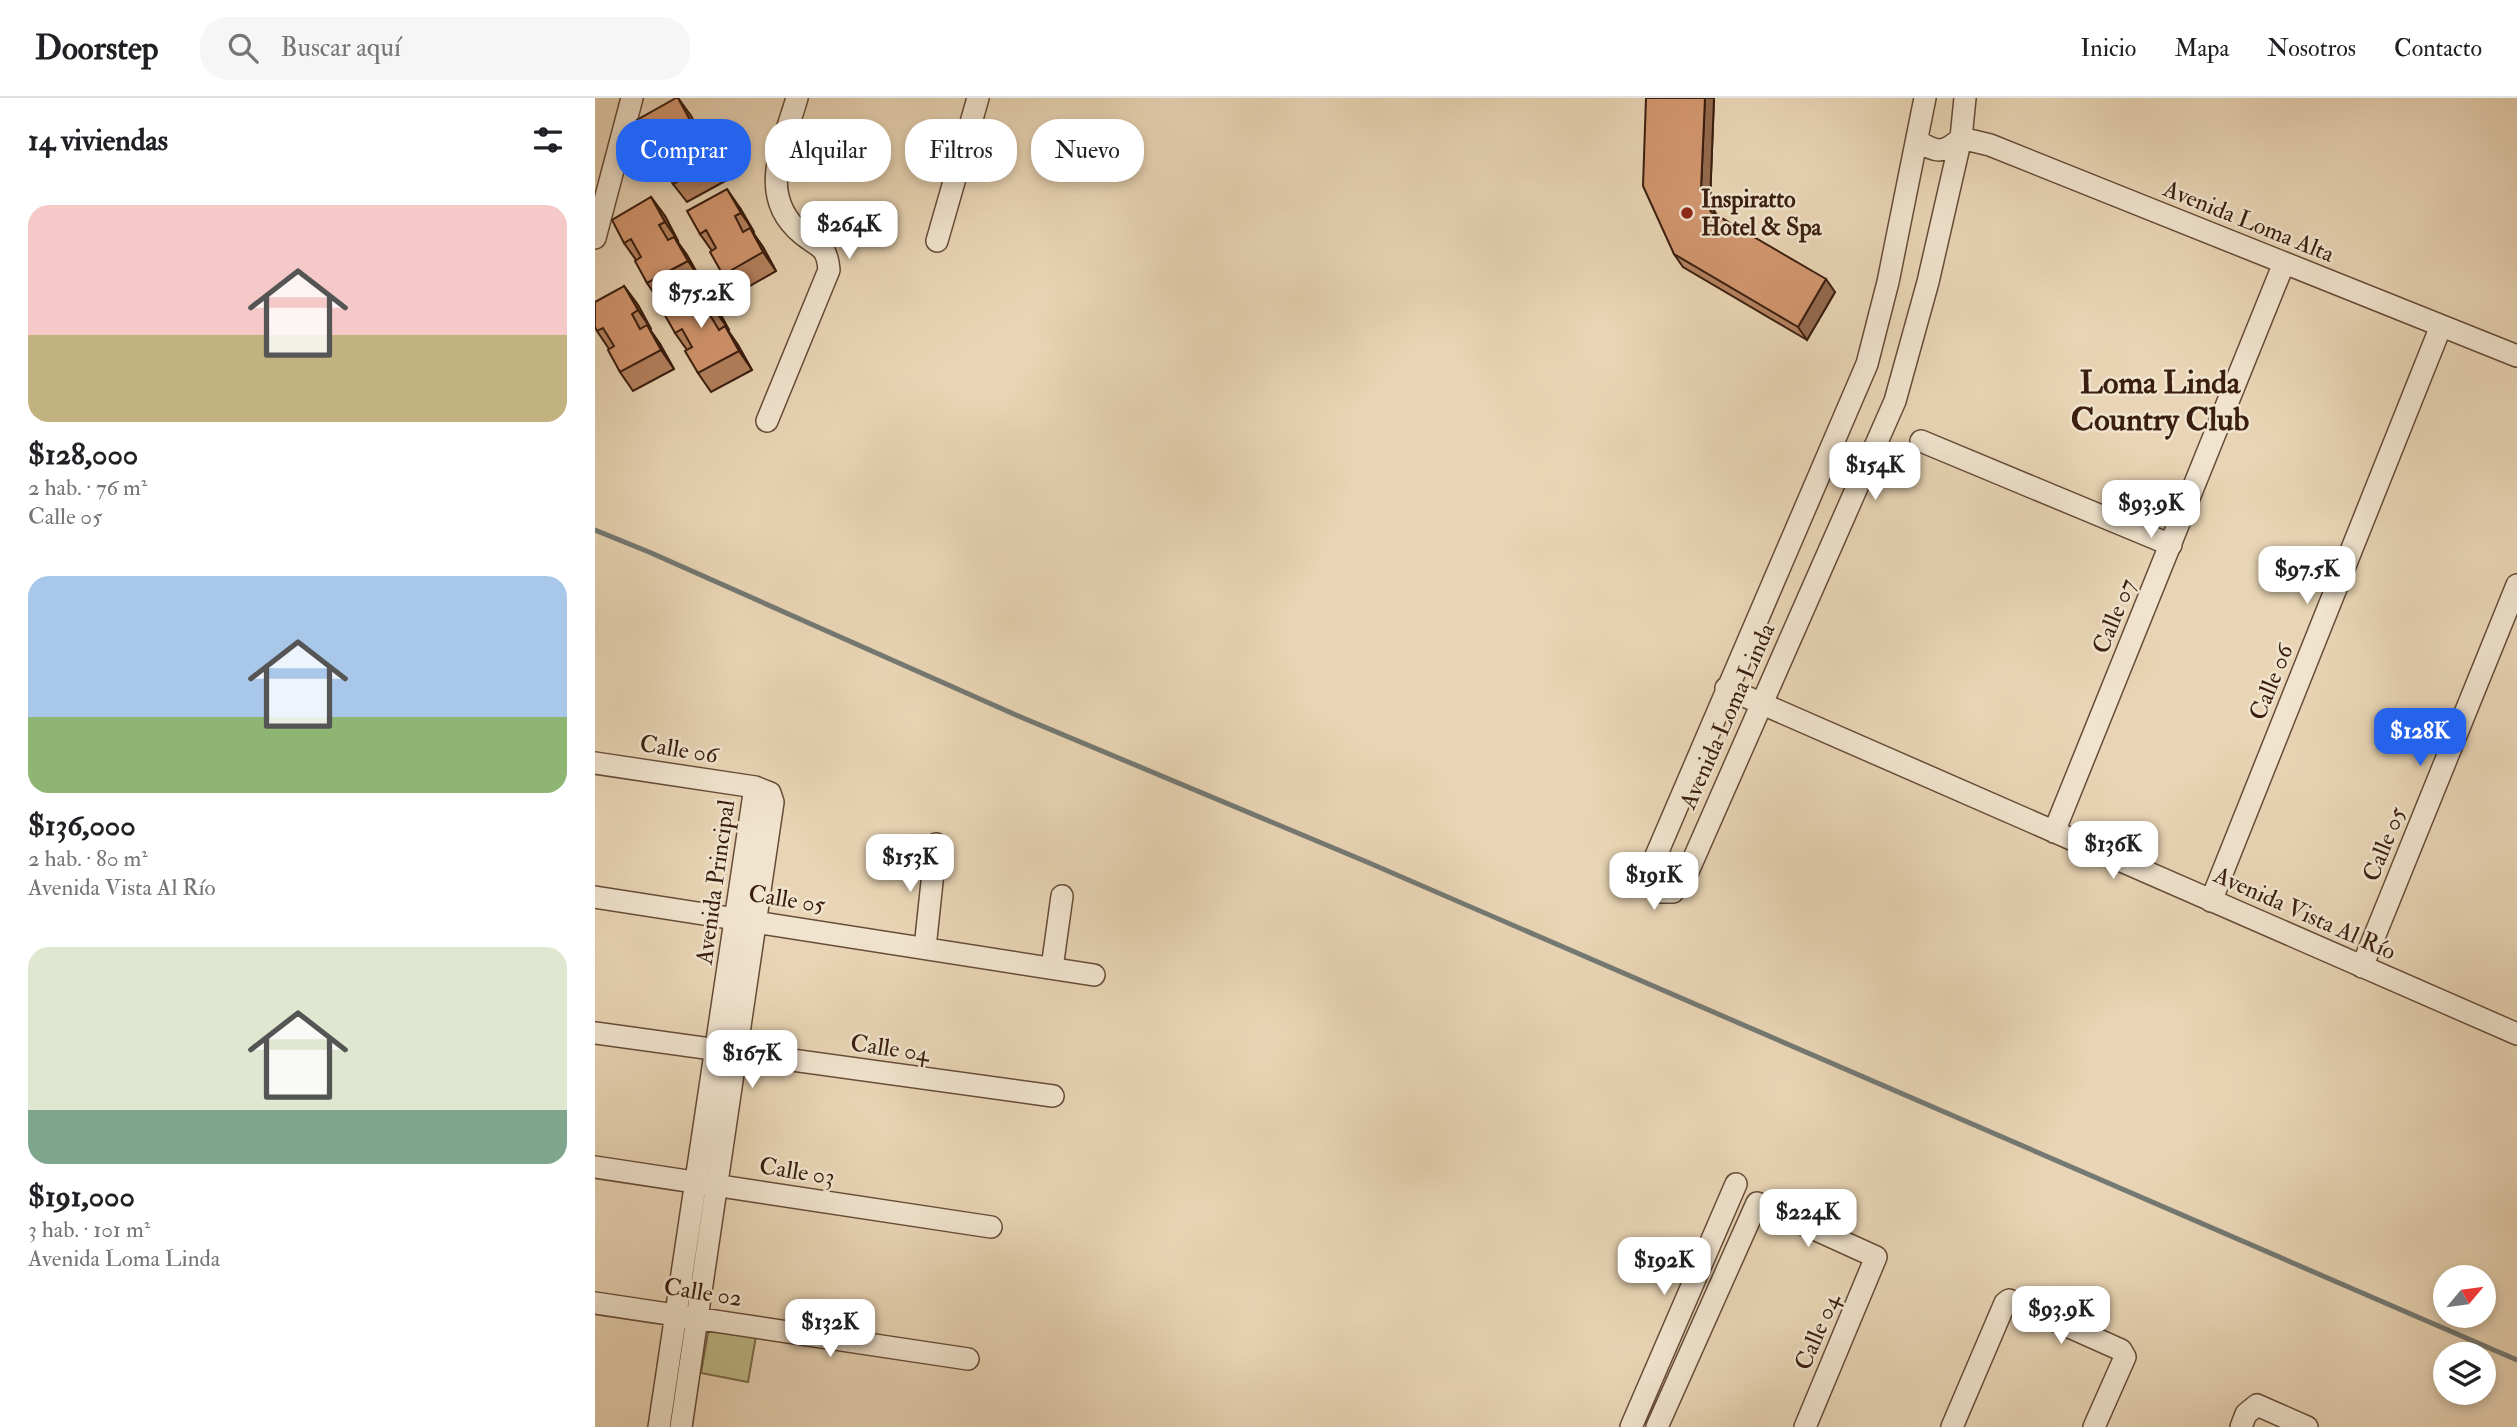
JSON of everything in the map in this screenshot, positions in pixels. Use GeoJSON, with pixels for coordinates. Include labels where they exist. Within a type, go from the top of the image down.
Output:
{"type":"FeatureCollection","features":[{"type":"Feature","properties":{"kind":"street"},"geometry":{"type":"LineString","coordinates":[[595,238],[632,98]]}},
{"type":"Feature","properties":{"kind":"street"},"geometry":{"type":"LineString","coordinates":[[767,421],[829,270],[828,256],[819,244],[803,235],[793,225],[778,202],[775,190],[776,175],[797,98]]}},
{"type":"Feature","properties":{"kind":"street"},"geometry":{"type":"LineString","coordinates":[[937,241],[978,98]]}},
{"type":"Feature","properties":{"kind":"street","name":"Avenida Loma Linda"},"geometry":{"type":"LineString","coordinates":[[1925,98],[1888,282],[1867,364],[1652,865],[1651,881],[1660,892],[1673,892],[1686,876],[1895,401],[1912,345],[1961,138],[1965,98]]}},
{"type":"Feature","properties":{"kind":"street"},"geometry":{"type":"LineString","coordinates":[[1917,140],[1942,151],[1949,149],[1961,138]]}},
{"type":"Feature","properties":{"kind":"street","name":"Avenida Loma Alta"},"geometry":{"type":"LineString","coordinates":[[1961,138],[2020,157],[2517,356]]}},
{"type":"Feature","properties":{"kind":"street","name":"Calle 07"},"geometry":{"type":"LineString","coordinates":[[2054,832],[2284,263]]}},
{"type":"Feature","properties":{"kind":"street","name":"Calle 06"},"geometry":{"type":"LineString","coordinates":[[2211,901],[2441,326]]}},
{"type":"Feature","properties":{"kind":"street"},"geometry":{"type":"LineString","coordinates":[[1921,441],[2171,545]]}},
{"type":"Feature","properties":{"kind":"street","name":"Calle 05"},"geometry":{"type":"LineString","coordinates":[[2363,967],[2517,585]]}},
{"type":"Feature","properties":{"kind":"street","name":"Avenida Vista Al Río"},"geometry":{"type":"LineString","coordinates":[[1726,688],[2517,1034]]}},
{"type":"Feature","properties":{"kind":"street","name":"Calle 06"},"geometry":{"type":"LineString","coordinates":[[595,763],[755,788]]}},
{"type":"Feature","properties":{"kind":"street","name":"Avenida Principal"},"geometry":{"type":"LineString","coordinates":[[681,1427],[687,1316],[726,1051],[746,919],[773,802],[770,793],[755,788]]}},
{"type":"Feature","properties":{"kind":"street"},"geometry":{"type":"LineString","coordinates":[[925,948],[936,844]]}},
{"type":"Feature","properties":{"kind":"street"},"geometry":{"type":"LineString","coordinates":[[1052,968],[1062,896]]}},
{"type":"Feature","properties":{"kind":"street","name":"Calle 05"},"geometry":{"type":"LineString","coordinates":[[595,897],[1094,975]]}},
{"type":"Feature","properties":{"kind":"street","name":"Calle 04"},"geometry":{"type":"LineString","coordinates":[[595,1033],[1053,1097]]}},
{"type":"Feature","properties":{"kind":"street","name":"Calle 03"},"geometry":{"type":"LineString","coordinates":[[595,1167],[991,1227]]}},
{"type":"Feature","properties":{"kind":"street"},"geometry":{"type":"LineString","coordinates":[[1631,1427],[1736,1184]]}},
{"type":"Feature","properties":{"kind":"street","name":"Calle 04"},"geometry":{"type":"LineString","coordinates":[[1657,1427],[1757,1203],[1876,1257],[1805,1427]]}},
{"type":"Feature","properties":{"kind":"street"},"geometry":{"type":"LineString","coordinates":[[1952,1427],[2004,1303],[2009,1300],[2120,1350],[2125,1357],[2094,1427]]}},
{"type":"Feature","properties":{"kind":"street","name":"Calle 02"},"geometry":{"type":"LineString","coordinates":[[595,1303],[968,1359]]}},
{"type":"Feature","properties":{"kind":"street","name":"Avenida Principal"},"geometry":{"type":"LineString","coordinates":[[659,1427],[687,1316]]}},
{"type":"Feature","properties":{"kind":"street"},"geometry":{"type":"LineString","coordinates":[[2244,1421],[2257,1405],[2307,1427]]}},
{"type":"Feature","properties":{"kind":"shaded area"},"geometry":{"type":"Polygon","coordinates":[[[709,1327],[756,1336],[748,1382],[701,1373],[709,1327]]]}},
{"type":"Feature","properties":{"kind":"building"},"geometry":{"type":"Polygon","coordinates":[[[678,98],[689,119],[639,119],[678,98]]]}},
{"type":"Feature","properties":{"kind":"building","name":"Inspiratto Hotel & Spa"},"geometry":{"type":"Polygon","coordinates":[[[1646,98],[1705,98],[1701,189],[1711,212],[1826,279],[1798,327],[1674,254],[1643,186],[1646,98]]]}},
{"type":"Feature","properties":{"kind":"building"},"geometry":{"type":"Polygon","coordinates":[[[727,189],[741,213],[735,216],[743,232],[750,228],[763,252],[723,275],[710,252],[716,248],[706,230],[700,234],[687,211],[727,189]]]}},
{"type":"Feature","properties":{"kind":"building"},"geometry":{"type":"Polygon","coordinates":[[[651,197],[665,222],[659,225],[668,240],[674,237],[688,261],[647,283],[635,261],[641,257],[631,239],[624,243],[612,220],[651,197]]]}},
{"type":"Feature","properties":{"kind":"building"},"geometry":{"type":"Polygon","coordinates":[[[624,286],[638,310],[632,314],[640,329],[647,325],[661,350],[620,372],[608,350],[614,346],[603,328],[597,331],[595,327],[595,302],[624,286]]]}},
{"type":"Feature","properties":{"kind":"building"},"geometry":{"type":"Polygon","coordinates":[[[702,287],[716,312],[710,315],[719,330],[725,326],[739,351],[698,373],[685,351],[692,347],[682,329],[675,333],[662,310],[702,287]]]}},
{"type":"Feature","properties":{"kind":"waterway"},"geometry":{"type":"LineString","coordinates":[[595,530],[1016,715],[1367,862],[2517,1360]]}},
{"type":"Feature","properties":{"kind":"place","name":"Inspiratto Hotel & Spa"},"geometry":{"type":"Point","coordinates":[1687,213]}},
{"type":"Feature","properties":{"kind":"district","name":"Loma Linda Country Club"},"geometry":{"type":"Point","coordinates":[2160,400]}}]}
